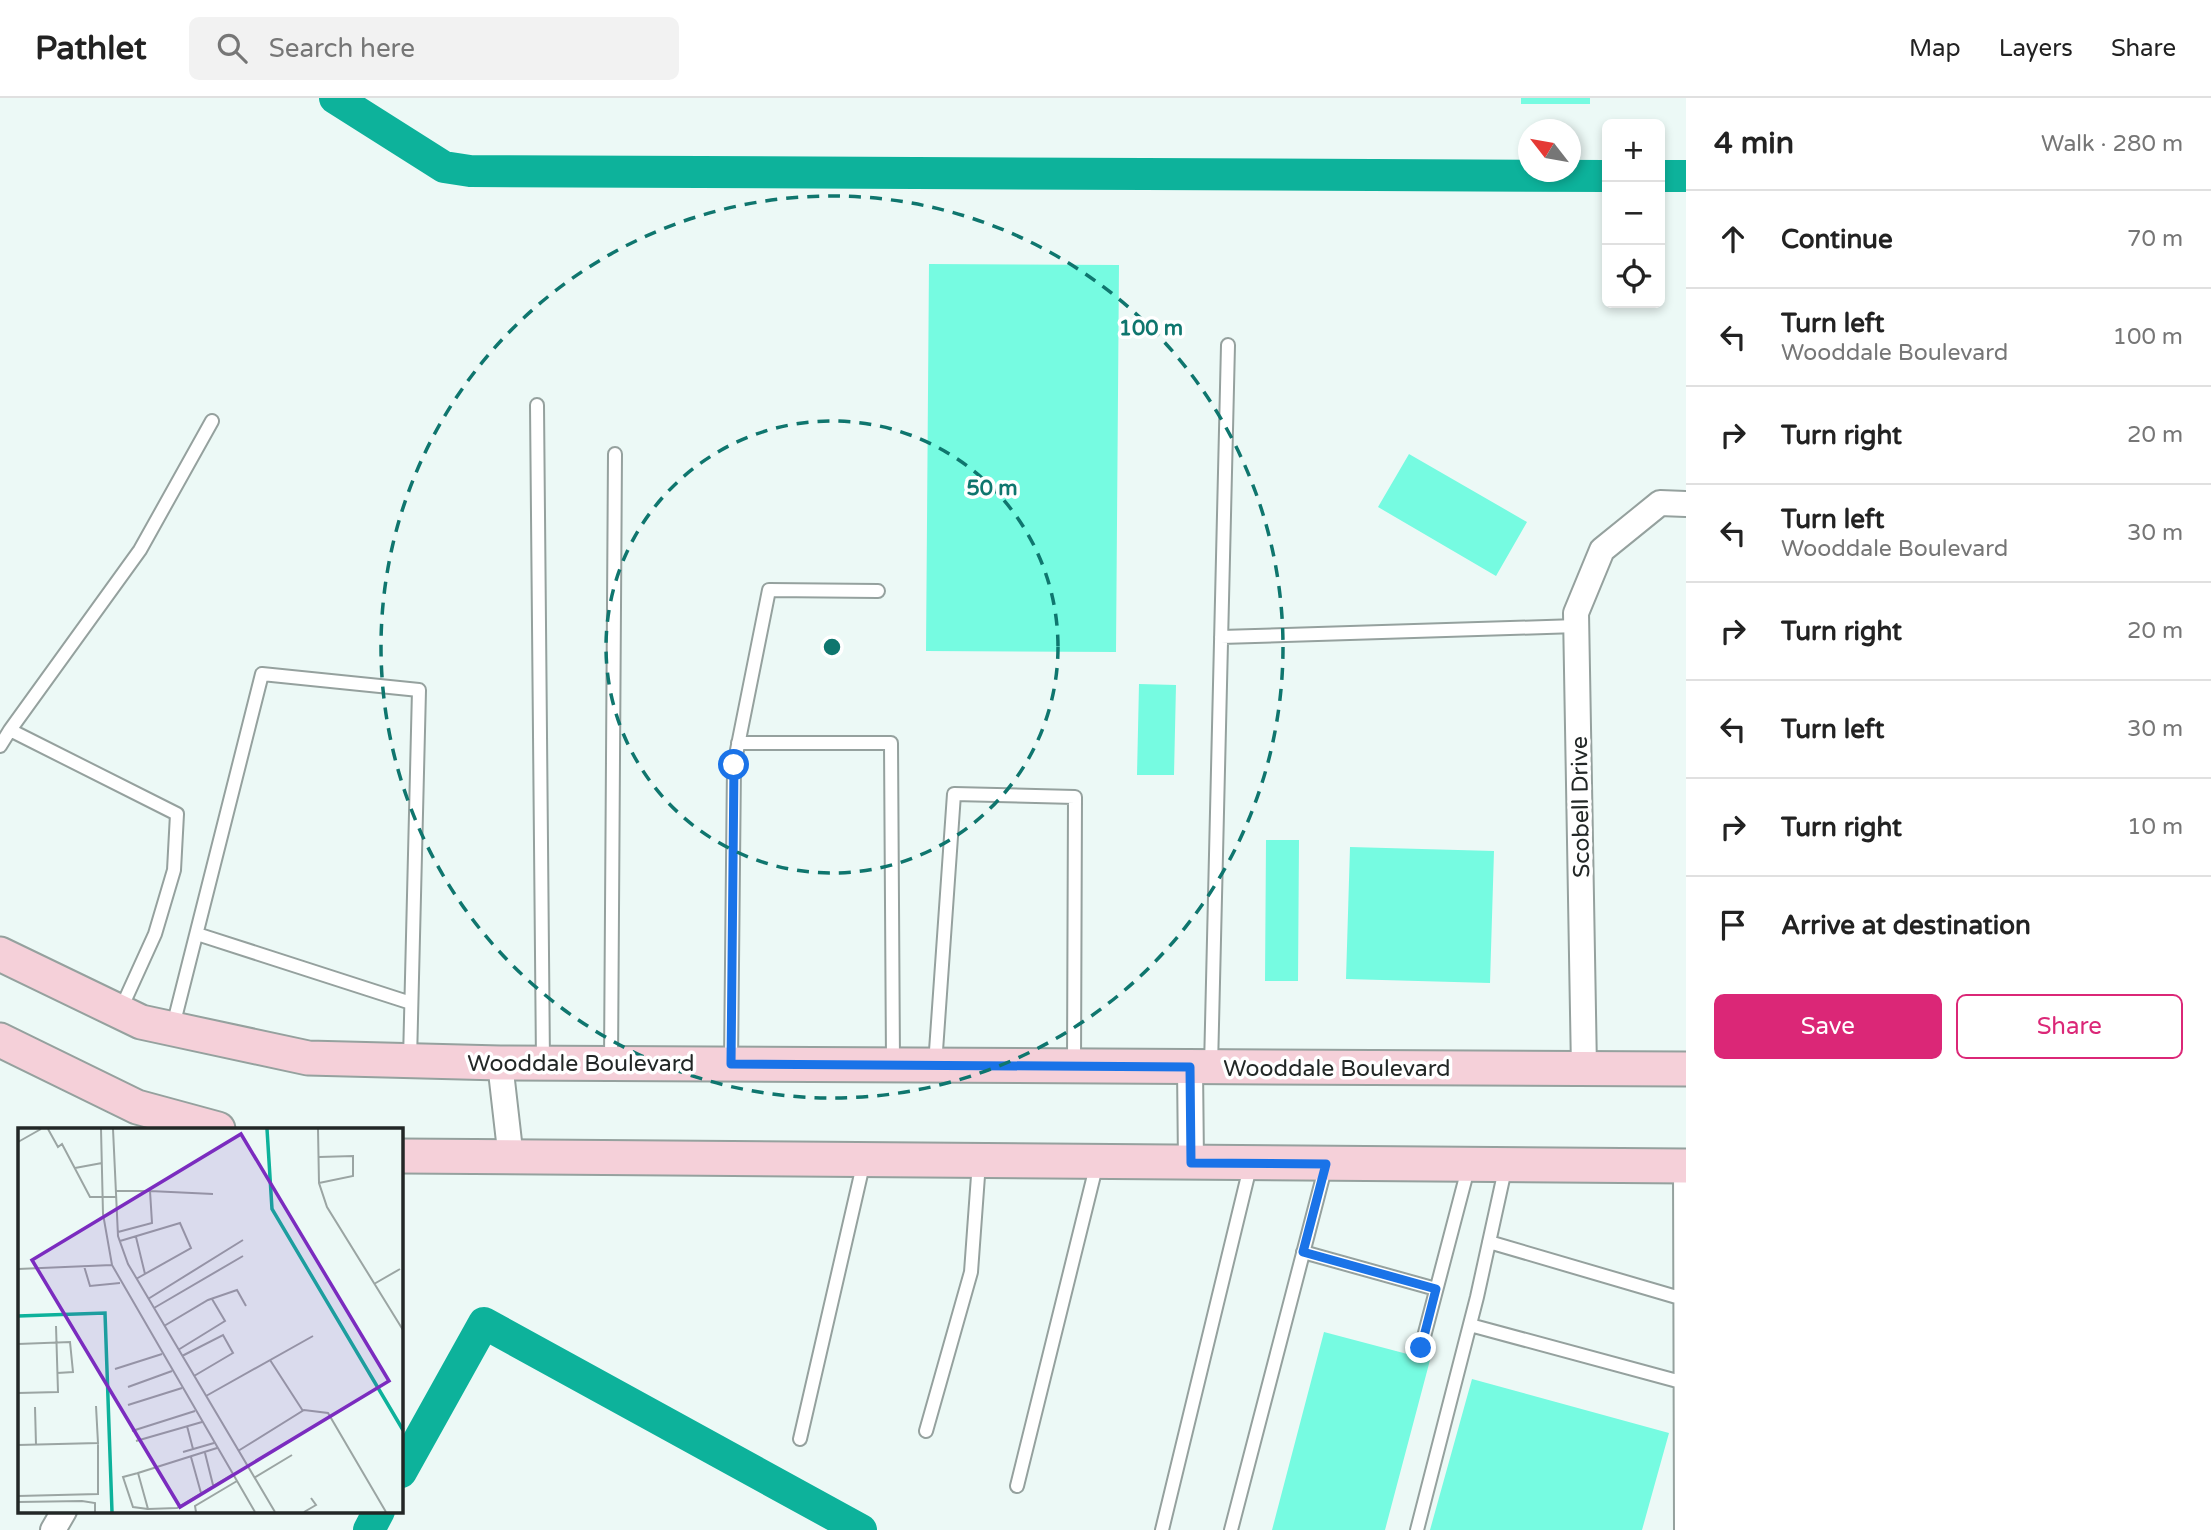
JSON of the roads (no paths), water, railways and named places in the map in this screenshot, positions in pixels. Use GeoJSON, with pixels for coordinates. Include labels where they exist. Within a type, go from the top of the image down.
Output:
{"type":"FeatureCollection","features":[{"type":"Feature","properties":{"kind":"street","name":"Scobell Drive"},"geometry":{"type":"LineString","coordinates":[[1584,1069],[1576,613],[1602,550],[1660,503],[1686,503]]}},
{"type":"Feature","properties":{"kind":"street","name":"Wooddale Boulevard"},"geometry":{"type":"LineString","coordinates":[[0,954],[141,1022],[308,1058],[611,1064],[1686,1069]]}},
{"type":"Feature","properties":{"kind":"street"},"geometry":{"type":"LineString","coordinates":[[0,1040],[137,1107],[214,1128]]}},
{"type":"Feature","properties":{"kind":"street"},"geometry":{"type":"LineString","coordinates":[[500,1063],[511,1158]]}},
{"type":"Feature","properties":{"kind":"street"},"geometry":{"type":"LineString","coordinates":[[1191,1163],[1201,1067]]}},
{"type":"Feature","properties":{"kind":"street"},"geometry":{"type":"LineString","coordinates":[[402,1156],[1683,1166]]}},
{"type":"Feature","properties":{"kind":"street"},"geometry":{"type":"LineString","coordinates":[[53,1530],[63,1512]]}},
{"type":"Feature","properties":{"kind":"lane"},"geometry":{"type":"LineString","coordinates":[[1201,1067],[1221,637],[1228,345]]}},
{"type":"Feature","properties":{"kind":"lane"},"geometry":{"type":"LineString","coordinates":[[537,405],[543,1063]]}},
{"type":"Feature","properties":{"kind":"lane"},"geometry":{"type":"LineString","coordinates":[[0,746],[140,550],[212,421]]}},
{"type":"Feature","properties":{"kind":"lane"},"geometry":{"type":"LineString","coordinates":[[611,1064],[615,454]]}},
{"type":"Feature","properties":{"kind":"lane"},"geometry":{"type":"LineString","coordinates":[[731,1064],[734,765],[769,590],[878,591]]}},
{"type":"Feature","properties":{"kind":"lane"},"geometry":{"type":"LineString","coordinates":[[1221,637],[1577,625]]}},
{"type":"Feature","properties":{"kind":"lane"},"geometry":{"type":"LineString","coordinates":[[172,1029],[262,674],[419,690],[410,1061]]}},
{"type":"Feature","properties":{"kind":"lane"},"geometry":{"type":"LineString","coordinates":[[10,730],[177,814],[174,870],[155,934],[120,1012]]}},
{"type":"Feature","properties":{"kind":"lane"},"geometry":{"type":"LineString","coordinates":[[738,743],[891,743],[893,1065]]}},
{"type":"Feature","properties":{"kind":"lane"},"geometry":{"type":"LineString","coordinates":[[935,1065],[954,794],[1075,797],[1074,1066]]}},
{"type":"Feature","properties":{"kind":"lane"},"geometry":{"type":"LineString","coordinates":[[197,934],[411,1003]]}},
{"type":"Feature","properties":{"kind":"lane"},"geometry":{"type":"LineString","coordinates":[[800,1439],[864,1161]]}},
{"type":"Feature","properties":{"kind":"lane"},"geometry":{"type":"LineString","coordinates":[[926,1431],[971,1272],[979,1162]]}},
{"type":"Feature","properties":{"kind":"lane"},"geometry":{"type":"LineString","coordinates":[[1017,1486],[1097,1162]]}},
{"type":"Feature","properties":{"kind":"lane"},"geometry":{"type":"LineString","coordinates":[[1162,1530],[1251,1163]]}},
{"type":"Feature","properties":{"kind":"lane"},"geometry":{"type":"LineString","coordinates":[[1231,1530],[1326,1164]]}},
{"type":"Feature","properties":{"kind":"lane"},"geometry":{"type":"LineString","coordinates":[[1421,1348],[1469,1165]]}},
{"type":"Feature","properties":{"kind":"lane"},"geometry":{"type":"LineString","coordinates":[[1417,1530],[1470,1325],[1506,1165]]}},
{"type":"Feature","properties":{"kind":"lane"},"geometry":{"type":"LineString","coordinates":[[1681,1530],[1680,1298],[1683,1166]]}},
{"type":"Feature","properties":{"kind":"lane"},"geometry":{"type":"LineString","coordinates":[[1489,1242],[1680,1298]]}},
{"type":"Feature","properties":{"kind":"lane"},"geometry":{"type":"LineString","coordinates":[[1303,1252],[1436,1289]]}},
{"type":"Feature","properties":{"kind":"lane"},"geometry":{"type":"LineString","coordinates":[[1470,1325],[1681,1382]]}},
{"type":"Feature","properties":{"kind":"waterway"},"geometry":{"type":"LineString","coordinates":[[335,98],[444,167],[470,171],[1602,176]]}},
{"type":"Feature","properties":{"kind":"waterway"},"geometry":{"type":"LineString","coordinates":[[1665,176],[1686,176]]}},
{"type":"Feature","properties":{"kind":"waterway"},"geometry":{"type":"LineString","coordinates":[[402,1470],[484,1323],[861,1530]]}},
{"type":"Feature","properties":{"kind":"waterway"},"geometry":{"type":"LineString","coordinates":[[369,1530],[378,1512]]}}]}
